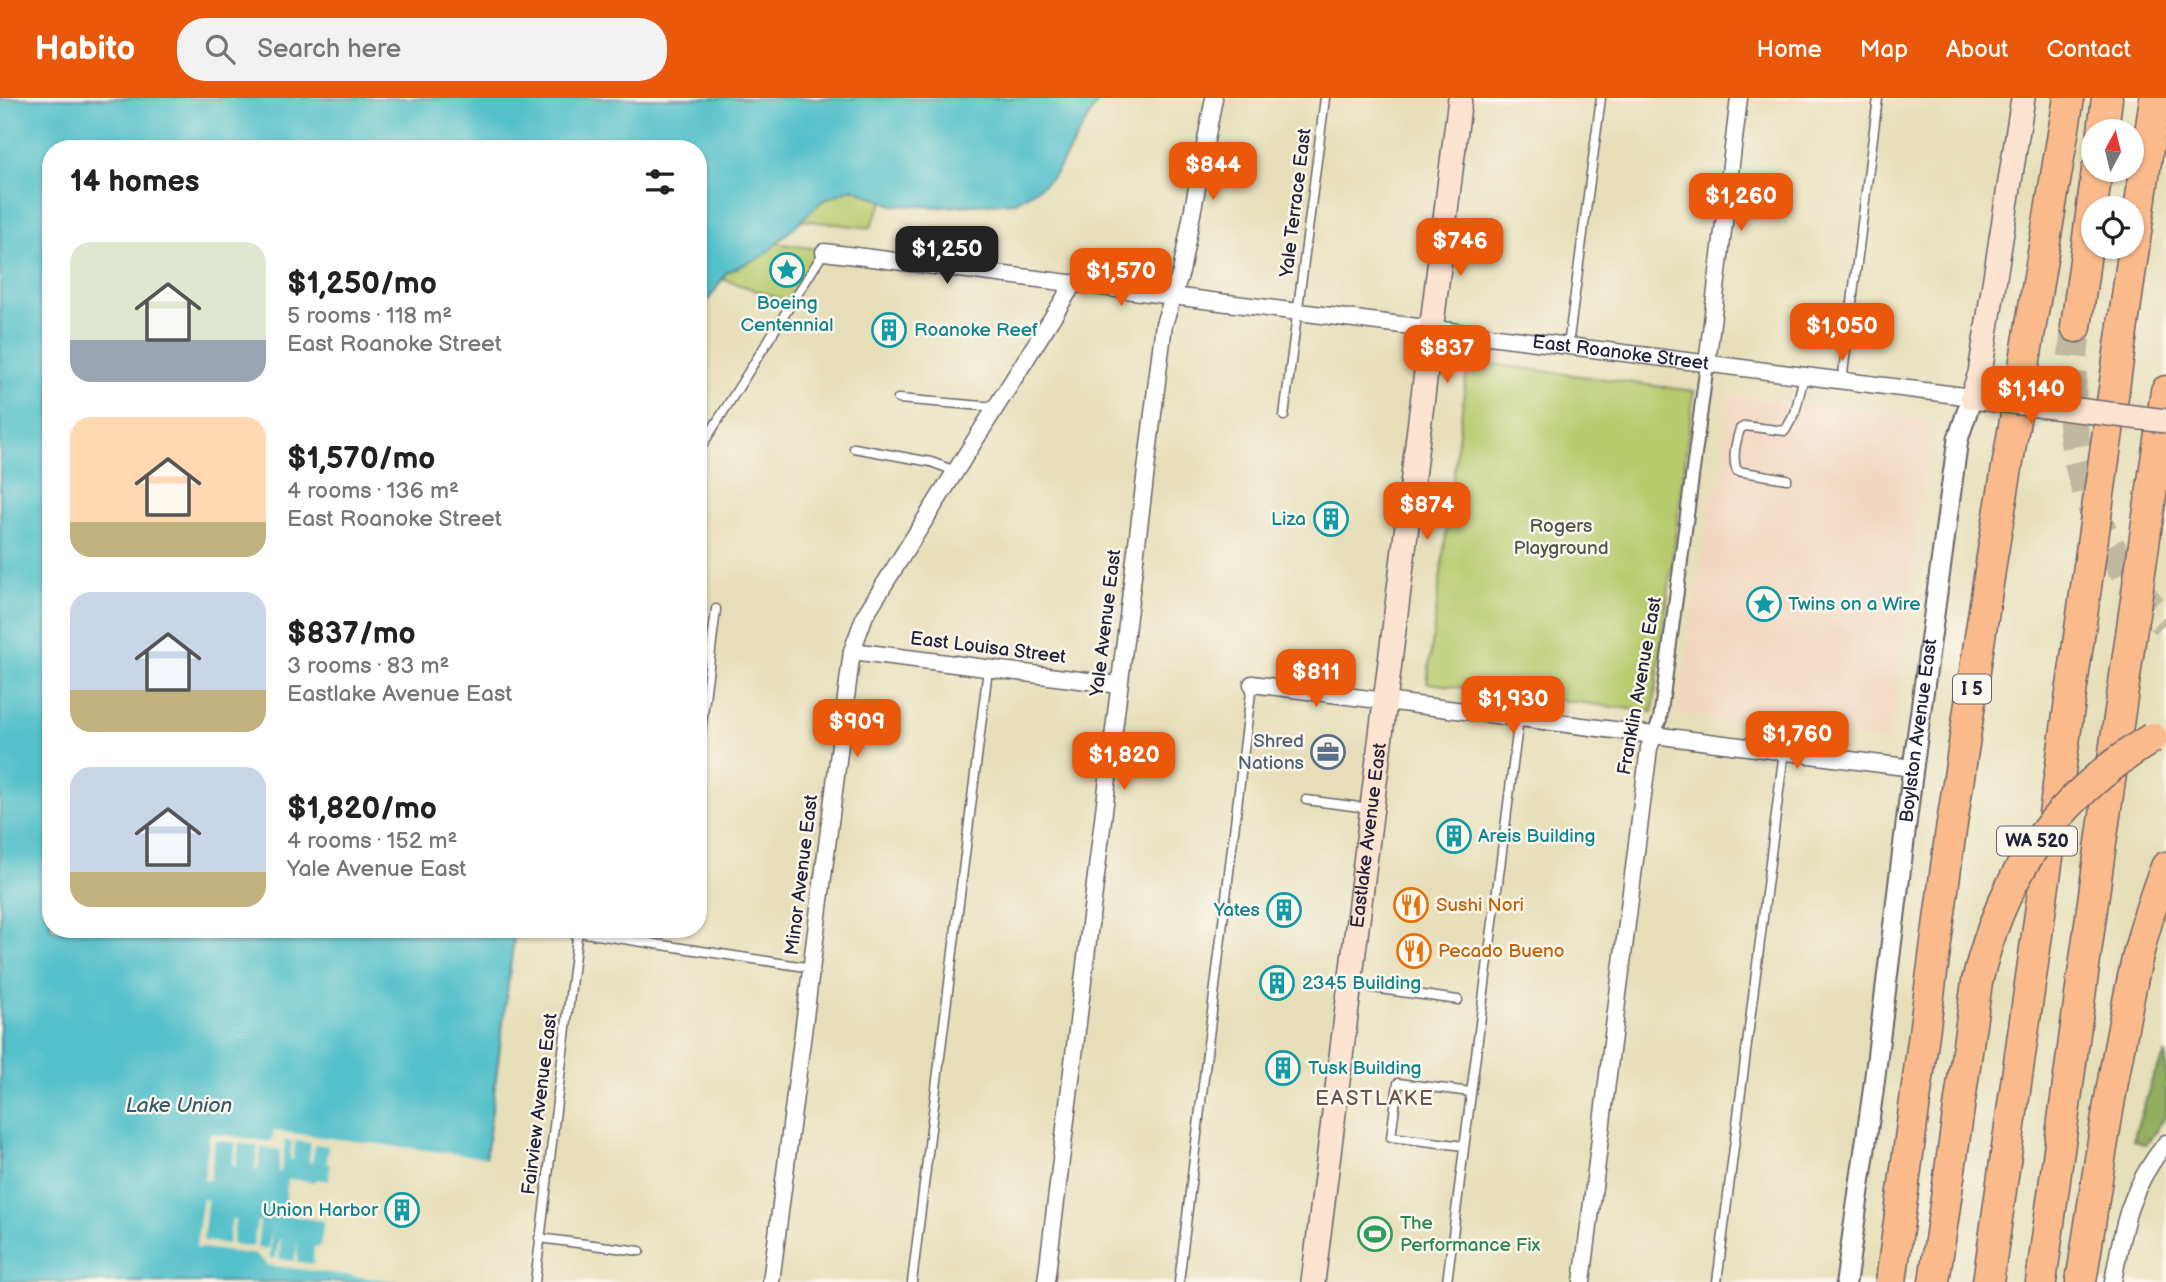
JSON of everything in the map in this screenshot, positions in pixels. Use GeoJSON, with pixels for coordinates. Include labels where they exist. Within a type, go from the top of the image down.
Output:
{"type":"FeatureCollection","features":[{"type":"Feature","properties":{"kind":"highway","name":"I 5"},"geometry":{"type":"LineString","coordinates":[[1891,1282],[1950,837],[1992,557],[2069,98]]}},
{"type":"Feature","properties":{"kind":"highway"},"geometry":{"type":"LineString","coordinates":[[2104,119],[2107,98]]}},
{"type":"Feature","properties":{"kind":"highway"},"geometry":{"type":"LineString","coordinates":[[1988,1282],[2155,98]]}},
{"type":"Feature","properties":{"kind":"highway"},"geometry":{"type":"LineString","coordinates":[[2076,327],[2095,182]]}},
{"type":"Feature","properties":{"kind":"highway"},"geometry":{"type":"LineString","coordinates":[[2042,1282],[2098,863],[2166,391]]}},
{"type":"Feature","properties":{"kind":"highway","name":"WA 520"},"geometry":{"type":"LineString","coordinates":[[1934,1282],[1977,982],[1984,949],[2010,885],[2047,827],[2095,778],[2122,757],[2159,735]]}},
{"type":"Feature","properties":{"kind":"highway"},"geometry":{"type":"LineString","coordinates":[[2081,1282],[2137,953],[2150,905],[2166,867]]}},
{"type":"Feature","properties":{"kind":"main road","name":"Eastlake Avenue East"},"geometry":{"type":"LineString","coordinates":[[1312,1282],[1460,98]]}},
{"type":"Feature","properties":{"kind":"main road","name":"Boylston Avenue East"},"geometry":{"type":"LineString","coordinates":[[1980,398],[1980,373],[2023,98]]}},
{"type":"Feature","properties":{"kind":"main road","name":"East Roanoke Street"},"geometry":{"type":"LineString","coordinates":[[1980,398],[2166,421]]}},
{"type":"Feature","properties":{"kind":"street","name":"Yale Avenue East"},"geometry":{"type":"LineString","coordinates":[[1046,1282],[1163,328],[1181,272],[1214,98]]}},
{"type":"Feature","properties":{"kind":"street","name":"Franklin Avenue East"},"geometry":{"type":"LineString","coordinates":[[1582,1282],[1649,748],[1660,719],[1739,98]]}},
{"type":"Feature","properties":{"kind":"street","name":"East Roanoke Street"},"geometry":{"type":"LineString","coordinates":[[824,252],[1842,381],[1926,389],[1980,398]]}},
{"type":"Feature","properties":{"kind":"street","name":"Minor Avenue East"},"geometry":{"type":"LineString","coordinates":[[771,1282],[852,651],[865,615],[1074,284]]}},
{"type":"Feature","properties":{"kind":"street","name":"Boylston Avenue East"},"geometry":{"type":"LineString","coordinates":[[1846,1282],[1958,439],[1980,398]]}},
{"type":"Feature","properties":{"kind":"street","name":"East Louisa Street"},"geometry":{"type":"LineString","coordinates":[[852,651],[1119,685]]}},
{"type":"Feature","properties":{"kind":"street"},"geometry":{"type":"LineString","coordinates":[[1252,684],[1913,768]]}},
{"type":"Feature","properties":{"kind":"street"},"geometry":{"type":"LineString","coordinates":[[2113,1282],[2132,1196],[2149,1164],[2166,1143]]}},
{"type":"Feature","properties":{"kind":"lane","name":"Yale Terrace East"},"geometry":{"type":"LineString","coordinates":[[1284,416],[1325,98]]}},
{"type":"Feature","properties":{"kind":"lane"},"geometry":{"type":"LineString","coordinates":[[1568,346],[1601,98]]}},
{"type":"Feature","properties":{"kind":"lane"},"geometry":{"type":"LineString","coordinates":[[1842,381],[1878,98]]}},
{"type":"Feature","properties":{"kind":"lane"},"geometry":{"type":"LineString","coordinates":[[707,438],[824,252]]}},
{"type":"Feature","properties":{"kind":"lane"},"geometry":{"type":"LineString","coordinates":[[1787,479],[1737,471],[1734,464],[1738,436],[1740,429],[1745,426],[1785,431],[1795,413],[1804,376]]}},
{"type":"Feature","properties":{"kind":"lane"},"geometry":{"type":"LineString","coordinates":[[898,398],[996,407]]}},
{"type":"Feature","properties":{"kind":"lane"},"geometry":{"type":"LineString","coordinates":[[854,448],[931,462],[955,471]]}},
{"type":"Feature","properties":{"kind":"lane"},"geometry":{"type":"LineString","coordinates":[[707,682],[716,609]]}},
{"type":"Feature","properties":{"kind":"lane"},"geometry":{"type":"LineString","coordinates":[[912,1282],[988,669]]}},
{"type":"Feature","properties":{"kind":"lane"},"geometry":{"type":"LineString","coordinates":[[1179,1282],[1252,684]]}},
{"type":"Feature","properties":{"kind":"lane"},"geometry":{"type":"LineString","coordinates":[[1447,1282],[1519,718]]}},
{"type":"Feature","properties":{"kind":"lane"},"geometry":{"type":"LineString","coordinates":[[1717,1282],[1784,751]]}},
{"type":"Feature","properties":{"kind":"lane"},"geometry":{"type":"LineString","coordinates":[[1306,800],[1371,808]]}},
{"type":"Feature","properties":{"kind":"lane","name":"Fairview Avenue East"},"geometry":{"type":"LineString","coordinates":[[535,1282],[577,938]]}},
{"type":"Feature","properties":{"kind":"lane"},"geometry":{"type":"LineString","coordinates":[[622,938],[812,968]]}},
{"type":"Feature","properties":{"kind":"lane"},"geometry":{"type":"LineString","coordinates":[[1349,984],[1458,1000]]}},
{"type":"Feature","properties":{"kind":"lane"},"geometry":{"type":"LineString","coordinates":[[1464,1146],[1391,1137],[1398,1083],[1471,1092]]}},
{"type":"Feature","properties":{"kind":"lane"},"geometry":{"type":"LineString","coordinates":[[539,1238],[640,1251]]}},
{"type":"Feature","properties":{"kind":"shaded area"},"geometry":{"type":"Polygon","coordinates":[[[1730,395],[1930,421],[1890,742],[1678,713],[1710,509],[1722,474],[1730,395]]]}},
{"type":"Feature","properties":{"kind":"green space"},"geometry":{"type":"Polygon","coordinates":[[[852,188],[883,201],[870,228],[801,220],[822,201],[852,188]]]}},
{"type":"Feature","properties":{"kind":"green space"},"geometry":{"type":"Polygon","coordinates":[[[775,243],[820,249],[788,301],[722,279],[727,272],[763,256],[775,243]]]}},
{"type":"Feature","properties":{"kind":"green space","name":"Rogers Playground"},"geometry":{"type":"Polygon","coordinates":[[[1468,361],[1694,391],[1653,712],[1427,683],[1468,361]]]}},
{"type":"Feature","properties":{"kind":"green space"},"geometry":{"type":"Polygon","coordinates":[[[2166,1053],[2166,1116],[2146,1145],[2133,1140],[2153,1077],[2166,1053]]]}},
{"type":"Feature","properties":{"kind":"water","name":"Lake Union"},"geometry":{"type":"Polygon","coordinates":[[[0,98],[1100,98],[1056,173],[1016,202],[942,207],[893,205],[852,188],[822,201],[763,256],[727,272],[707,302],[707,140],[42,140],[42,938],[514,938],[470,1282],[0,1282],[0,98]]]}},
{"type":"Feature","properties":{"kind":"pier"},"geometry":{"type":"Polygon","coordinates":[[[274,1131],[489,1158],[473,1282],[401,1282],[268,1265],[257,1255],[196,1247],[203,1199],[207,1200],[203,1241],[228,1244],[232,1218],[235,1220],[232,1244],[253,1247],[257,1221],[260,1221],[257,1248],[268,1249],[273,1223],[269,1258],[276,1259],[281,1240],[279,1259],[294,1261],[298,1242],[297,1262],[313,1264],[314,1247],[320,1247],[324,1221],[284,1215],[288,1179],[329,1181],[328,1146],[315,1144],[312,1162],[309,1162],[311,1143],[295,1141],[293,1160],[290,1159],[292,1142],[285,1140],[281,1172],[278,1172],[280,1150],[261,1147],[258,1169],[255,1169],[258,1146],[239,1143],[236,1165],[232,1164],[236,1143],[215,1140],[210,1180],[204,1180],[210,1133],[271,1142],[274,1131]]]}},
{"type":"Feature","properties":{"kind":"tunnel"},"geometry":{"type":"LineString","coordinates":[[2076,327],[2072,412],[2075,441],[2089,498],[2100,526],[2129,578],[2166,623]]}},
{"type":"Feature","properties":{"kind":"place","name":"Boeing Centennial"},"geometry":{"type":"Point","coordinates":[787,270]}},
{"type":"Feature","properties":{"kind":"place","name":"Roanoke Reef"},"geometry":{"type":"Point","coordinates":[889,330]}},
{"type":"Feature","properties":{"kind":"place","name":"Liza"},"geometry":{"type":"Point","coordinates":[1331,519]}},
{"type":"Feature","properties":{"kind":"place","name":"Twins on a Wire"},"geometry":{"type":"Point","coordinates":[1764,604]}},
{"type":"Feature","properties":{"kind":"place","name":"Shred Nations"},"geometry":{"type":"Point","coordinates":[1328,752]}},
{"type":"Feature","properties":{"kind":"place","name":"Areis Building"},"geometry":{"type":"Point","coordinates":[1454,836]}},
{"type":"Feature","properties":{"kind":"place","name":"Sushi Nori"},"geometry":{"type":"Point","coordinates":[1411,905]}},
{"type":"Feature","properties":{"kind":"place","name":"Yates"},"geometry":{"type":"Point","coordinates":[1284,910]}},
{"type":"Feature","properties":{"kind":"place","name":"Pecado Bueno"},"geometry":{"type":"Point","coordinates":[1414,951]}},
{"type":"Feature","properties":{"kind":"place","name":"2345 Building"},"geometry":{"type":"Point","coordinates":[1277,983]}},
{"type":"Feature","properties":{"kind":"place","name":"Tusk Building"},"geometry":{"type":"Point","coordinates":[1283,1068]}},
{"type":"Feature","properties":{"kind":"place","name":"Union Harbor"},"geometry":{"type":"Point","coordinates":[402,1210]}},
{"type":"Feature","properties":{"kind":"place","name":"The Performance Fix"},"geometry":{"type":"Point","coordinates":[1375,1234]}},
{"type":"Feature","properties":{"kind":"district","name":"EASTLAKE"},"geometry":{"type":"Point","coordinates":[1375,1098]}}]}
